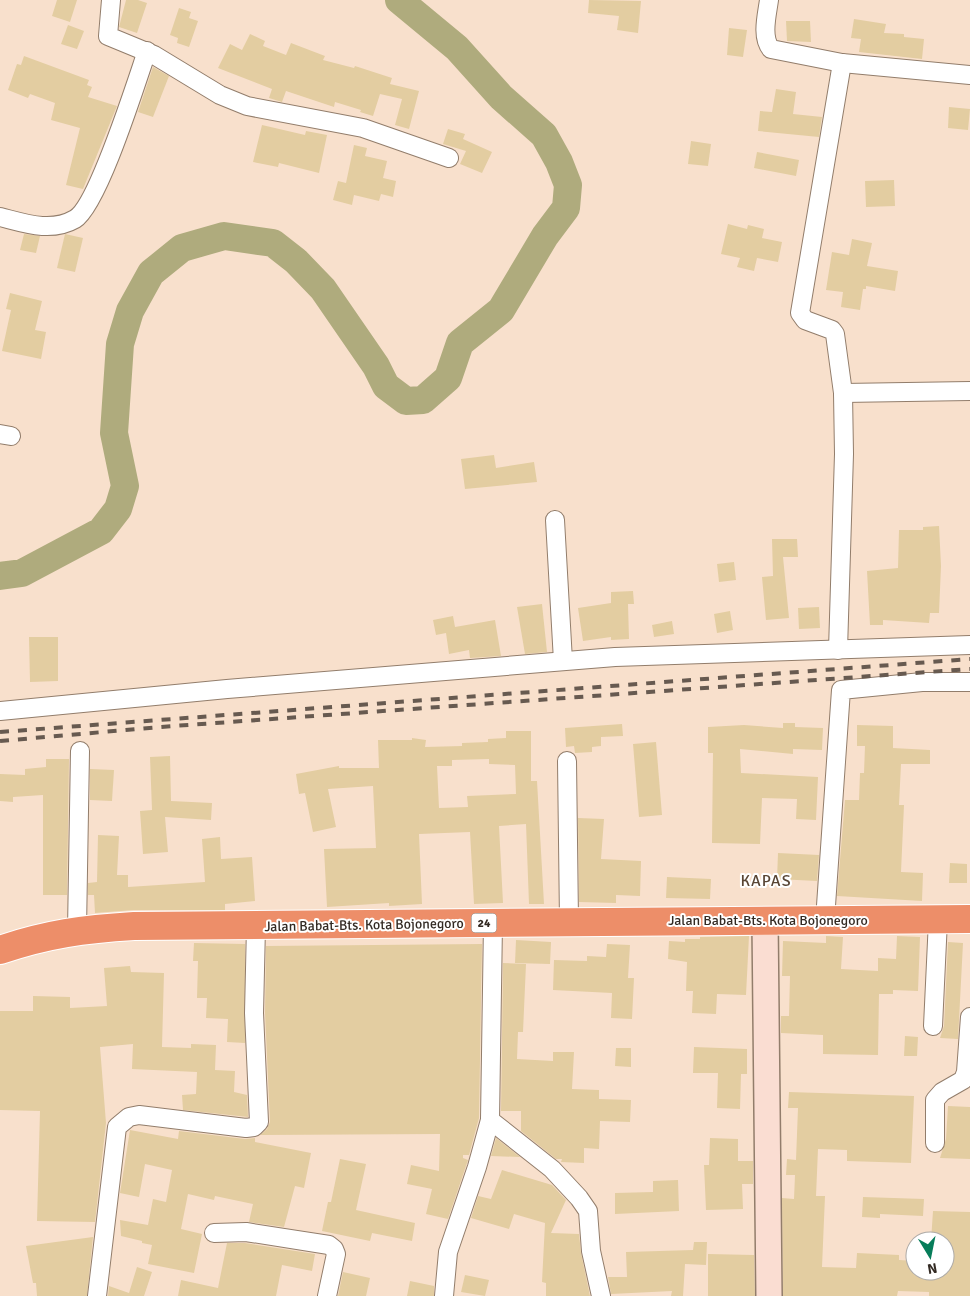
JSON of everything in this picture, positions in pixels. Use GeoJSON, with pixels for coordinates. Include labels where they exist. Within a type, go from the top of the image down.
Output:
{"type":"FeatureCollection","features":[{"type":"Feature","properties":{"kind":"highway","name":"Jalan Babat-Bts. Kota Bojonegoro"},"geometry":{"type":"LineString","coordinates":[[0,950],[50,934],[134,926],[970,919]]}},
{"type":"Feature","properties":{"kind":"street"},"geometry":{"type":"LineString","coordinates":[[111,0],[108,36],[147,51],[220,96],[247,106],[363,128],[449,158]]}},
{"type":"Feature","properties":{"kind":"street"},"geometry":{"type":"LineString","coordinates":[[769,0],[765,36],[766,43],[771,49],[842,63],[970,75]]}},
{"type":"Feature","properties":{"kind":"street"},"geometry":{"type":"LineString","coordinates":[[0,217],[46,227],[76,218],[87,205],[101,180],[147,51]]}},
{"type":"Feature","properties":{"kind":"street"},"geometry":{"type":"LineString","coordinates":[[838,650],[844,463],[844,392],[842,372],[837,338],[832,330],[805,320],[800,313],[842,63]]}},
{"type":"Feature","properties":{"kind":"street"},"geometry":{"type":"LineString","coordinates":[[844,392],[970,391]]}},
{"type":"Feature","properties":{"kind":"street"},"geometry":{"type":"LineString","coordinates":[[555,520],[563,661]]}},
{"type":"Feature","properties":{"kind":"street"},"geometry":{"type":"LineString","coordinates":[[0,712],[227,689],[660,654],[970,645]]}},
{"type":"Feature","properties":{"kind":"street"},"geometry":{"type":"LineString","coordinates":[[825,920],[841,690],[922,682],[970,682]]}},
{"type":"Feature","properties":{"kind":"street"},"geometry":{"type":"LineString","coordinates":[[78,930],[80,751]]}},
{"type":"Feature","properties":{"kind":"street"},"geometry":{"type":"LineString","coordinates":[[567,761],[569,921]]}},
{"type":"Feature","properties":{"kind":"street"},"geometry":{"type":"LineString","coordinates":[[765,920],[769,1296]]}},
{"type":"Feature","properties":{"kind":"street"},"geometry":{"type":"LineString","coordinates":[[933,1026],[938,920]]}},
{"type":"Feature","properties":{"kind":"street"},"geometry":{"type":"LineString","coordinates":[[444,1296],[448,1252],[477,1167],[490,1120],[493,923]]}},
{"type":"Feature","properties":{"kind":"street"},"geometry":{"type":"LineString","coordinates":[[97,1296],[117,1127],[130,1117],[139,1115],[246,1128],[254,1127],[260,1122],[254,1012],[256,926]]}},
{"type":"Feature","properties":{"kind":"street"},"geometry":{"type":"LineString","coordinates":[[935,1142],[935,1100],[942,1092],[963,1080],[966,1072],[970,1017]]}},
{"type":"Feature","properties":{"kind":"street"},"geometry":{"type":"LineString","coordinates":[[490,1120],[552,1169],[579,1198],[588,1212],[591,1225],[591,1251],[601,1296]]}},
{"type":"Feature","properties":{"kind":"street"},"geometry":{"type":"LineString","coordinates":[[214,1233],[246,1232],[329,1245],[336,1254],[327,1296]]}},
{"type":"Feature","properties":{"kind":"building"},"geometry":{"type":"Polygon","coordinates":[[[57,0],[77,0],[70,22],[52,16],[57,0]]]}},
{"type":"Feature","properties":{"kind":"building"},"geometry":{"type":"Polygon","coordinates":[[[126,0],[138,0],[147,3],[137,33],[119,27],[126,0]]]}},
{"type":"Feature","properties":{"kind":"building"},"geometry":{"type":"Polygon","coordinates":[[[589,0],[641,1],[638,33],[617,30],[619,16],[588,13],[589,0]]]}},
{"type":"Feature","properties":{"kind":"building"},"geometry":{"type":"Polygon","coordinates":[[[179,8],[191,12],[189,18],[198,21],[189,47],[177,43],[178,38],[170,35],[179,8]]]}},
{"type":"Feature","properties":{"kind":"building"},"geometry":{"type":"Polygon","coordinates":[[[854,19],[886,24],[884,33],[904,34],[904,37],[924,39],[922,59],[859,52],[861,39],[851,38],[854,19]]]}},
{"type":"Feature","properties":{"kind":"building"},"geometry":{"type":"Polygon","coordinates":[[[786,21],[810,21],[811,42],[787,41],[786,21]]]}},
{"type":"Feature","properties":{"kind":"building"},"geometry":{"type":"Polygon","coordinates":[[[68,25],[84,31],[77,49],[61,44],[68,25]]]}},
{"type":"Feature","properties":{"kind":"building"},"geometry":{"type":"Polygon","coordinates":[[[729,28],[747,30],[743,57],[727,55],[729,28]]]}},
{"type":"Feature","properties":{"kind":"building"},"geometry":{"type":"Polygon","coordinates":[[[250,34],[265,41],[263,46],[286,55],[291,43],[325,56],[323,60],[354,68],[355,66],[392,78],[390,84],[419,91],[409,129],[395,125],[402,99],[380,94],[373,116],[335,102],[334,107],[286,91],[282,102],[269,98],[272,89],[218,68],[230,44],[242,50],[250,34]]]}},
{"type":"Feature","properties":{"kind":"building"},"geometry":{"type":"Polygon","coordinates":[[[24,56],[89,80],[87,85],[92,87],[88,97],[117,106],[83,189],[66,185],[80,128],[51,120],[55,103],[30,94],[28,98],[8,90],[17,64],[21,65],[24,56]]]}},
{"type":"Feature","properties":{"kind":"building"},"geometry":{"type":"Polygon","coordinates":[[[153,67],[169,76],[153,117],[138,112],[153,67]]]}},
{"type":"Feature","properties":{"kind":"building"},"geometry":{"type":"Polygon","coordinates":[[[776,89],[796,92],[793,114],[822,117],[819,137],[758,131],[760,111],[772,112],[776,89]]]}},
{"type":"Feature","properties":{"kind":"building"},"geometry":{"type":"Polygon","coordinates":[[[949,107],[970,109],[968,130],[948,128],[949,107]]]}},
{"type":"Feature","properties":{"kind":"building"},"geometry":{"type":"Polygon","coordinates":[[[262,125],[305,135],[306,131],[327,135],[319,173],[279,163],[278,167],[253,162],[262,125]]]}},
{"type":"Feature","properties":{"kind":"building"},"geometry":{"type":"Polygon","coordinates":[[[448,129],[465,134],[463,139],[492,152],[482,173],[460,164],[466,151],[443,144],[448,129]]]}},
{"type":"Feature","properties":{"kind":"building"},"geometry":{"type":"Polygon","coordinates":[[[691,141],[711,144],[708,166],[688,164],[691,141]]]}},
{"type":"Feature","properties":{"kind":"building"},"geometry":{"type":"Polygon","coordinates":[[[354,145],[367,148],[365,156],[387,161],[383,178],[396,181],[393,197],[381,194],[379,201],[354,195],[352,205],[333,200],[338,181],[346,183],[354,145]]]}},
{"type":"Feature","properties":{"kind":"building"},"geometry":{"type":"Polygon","coordinates":[[[757,152],[799,160],[796,176],[754,168],[757,152]]]}},
{"type":"Feature","properties":{"kind":"building"},"geometry":{"type":"Polygon","coordinates":[[[894,180],[895,206],[866,207],[865,181],[894,180]]]}},
{"type":"Feature","properties":{"kind":"building"},"geometry":{"type":"Polygon","coordinates":[[[728,224],[747,229],[748,225],[764,229],[762,238],[782,242],[778,262],[757,258],[754,271],[737,267],[740,258],[721,254],[728,224]]]}},
{"type":"Feature","properties":{"kind":"building"},"geometry":{"type":"Polygon","coordinates":[[[24,234],[40,236],[36,253],[20,250],[24,234]]]}},
{"type":"Feature","properties":{"kind":"building"},"geometry":{"type":"Polygon","coordinates":[[[65,234],[83,238],[75,272],[57,268],[65,234]]]}},
{"type":"Feature","properties":{"kind":"building"},"geometry":{"type":"Polygon","coordinates":[[[852,239],[872,243],[867,266],[898,271],[895,291],[866,286],[866,289],[863,289],[860,310],[841,307],[843,292],[826,290],[832,252],[849,255],[852,239]]]}},
{"type":"Feature","properties":{"kind":"building"},"geometry":{"type":"Polygon","coordinates":[[[10,293],[42,301],[35,330],[46,332],[41,359],[2,351],[11,310],[6,309],[10,293]]]}},
{"type":"Feature","properties":{"kind":"building"},"geometry":{"type":"Polygon","coordinates":[[[494,455],[496,468],[534,462],[537,482],[465,489],[461,459],[494,455]]]}},
{"type":"Feature","properties":{"kind":"building"},"geometry":{"type":"Polygon","coordinates":[[[939,526],[941,566],[939,613],[930,613],[929,623],[883,620],[883,625],[870,625],[867,571],[898,568],[899,530],[923,530],[923,527],[939,526]]]}},
{"type":"Feature","properties":{"kind":"building"},"geometry":{"type":"Polygon","coordinates":[[[772,539],[797,539],[798,557],[783,557],[789,618],[766,620],[762,577],[773,576],[772,539]]]}},
{"type":"Feature","properties":{"kind":"building"},"geometry":{"type":"Polygon","coordinates":[[[734,562],[736,580],[719,582],[717,564],[734,562]]]}},
{"type":"Feature","properties":{"kind":"building"},"geometry":{"type":"Polygon","coordinates":[[[633,591],[634,604],[628,604],[629,639],[611,640],[611,637],[583,641],[578,608],[611,603],[611,592],[633,591]]]}},
{"type":"Feature","properties":{"kind":"building"},"geometry":{"type":"Polygon","coordinates":[[[542,604],[547,652],[525,654],[517,607],[542,604]]]}},
{"type":"Feature","properties":{"kind":"building"},"geometry":{"type":"Polygon","coordinates":[[[819,607],[820,628],[799,629],[798,608],[819,607]]]}},
{"type":"Feature","properties":{"kind":"building"},"geometry":{"type":"Polygon","coordinates":[[[730,611],[733,630],[717,633],[714,614],[730,611]]]}},
{"type":"Feature","properties":{"kind":"building"},"geometry":{"type":"Polygon","coordinates":[[[453,616],[455,627],[495,620],[501,656],[470,658],[469,650],[449,654],[446,633],[436,635],[433,620],[453,616]]]}},
{"type":"Feature","properties":{"kind":"building"},"geometry":{"type":"Polygon","coordinates":[[[672,621],[674,634],[654,637],[652,625],[672,621]]]}},
{"type":"Feature","properties":{"kind":"building"},"geometry":{"type":"Polygon","coordinates":[[[29,637],[58,637],[58,681],[30,682],[29,637]]]}},
{"type":"Feature","properties":{"kind":"building"},"geometry":{"type":"Polygon","coordinates":[[[783,723],[795,723],[795,727],[823,728],[822,750],[793,749],[793,754],[740,749],[741,773],[818,777],[816,820],[796,819],[797,799],[762,798],[760,844],[712,843],[713,753],[708,753],[708,727],[744,725],[783,728],[783,723]]]}},
{"type":"Feature","properties":{"kind":"building"},"geometry":{"type":"Polygon","coordinates":[[[622,724],[623,736],[601,737],[601,746],[592,747],[592,752],[575,753],[574,746],[566,747],[565,728],[622,724]]]}},
{"type":"Feature","properties":{"kind":"building"},"geometry":{"type":"Polygon","coordinates":[[[857,725],[893,726],[893,748],[930,750],[930,764],[901,764],[899,805],[904,805],[901,872],[923,873],[922,901],[837,896],[845,800],[859,800],[860,773],[864,773],[865,746],[857,746],[857,725]]]}},
{"type":"Feature","properties":{"kind":"building"},"geometry":{"type":"Polygon","coordinates":[[[506,731],[531,731],[531,781],[537,781],[544,904],[529,904],[526,824],[499,826],[503,903],[474,904],[470,832],[419,834],[422,904],[389,906],[389,903],[327,907],[324,849],[376,848],[373,786],[328,789],[336,827],[313,832],[305,793],[299,794],[296,774],[339,766],[339,768],[379,768],[378,740],[412,740],[412,738],[426,740],[425,747],[462,746],[462,743],[488,742],[488,739],[506,738],[506,731]],[[489,759],[452,760],[452,766],[437,766],[439,808],[468,807],[467,796],[516,794],[515,765],[489,764],[489,759]]]}},
{"type":"Feature","properties":{"kind":"building"},"geometry":{"type":"Polygon","coordinates":[[[656,742],[662,815],[639,817],[633,744],[656,742]]]}},
{"type":"Feature","properties":{"kind":"building"},"geometry":{"type":"Polygon","coordinates":[[[170,756],[171,801],[212,803],[211,820],[165,817],[168,852],[143,854],[140,811],[152,810],[150,757],[170,756]]]}},
{"type":"Feature","properties":{"kind":"building"},"geometry":{"type":"Polygon","coordinates":[[[46,759],[69,759],[67,895],[43,895],[43,795],[13,797],[13,802],[0,801],[0,774],[25,775],[25,769],[46,767],[46,759]]]}},
{"type":"Feature","properties":{"kind":"building"},"geometry":{"type":"Polygon","coordinates":[[[90,769],[114,770],[112,801],[90,800],[90,769]]]}},
{"type":"Feature","properties":{"kind":"building"},"geometry":{"type":"Polygon","coordinates":[[[578,818],[604,819],[601,859],[641,861],[640,896],[616,895],[616,903],[579,902],[578,818]]]}},
{"type":"Feature","properties":{"kind":"building"},"geometry":{"type":"Polygon","coordinates":[[[98,835],[119,836],[117,875],[128,875],[128,887],[205,882],[202,839],[220,837],[221,859],[252,857],[255,901],[225,904],[225,910],[134,910],[95,913],[94,895],[88,895],[88,883],[97,882],[98,835]]]}},
{"type":"Feature","properties":{"kind":"building"},"geometry":{"type":"Polygon","coordinates":[[[778,853],[819,855],[817,881],[777,879],[778,853]]]}},
{"type":"Feature","properties":{"kind":"building"},"geometry":{"type":"Polygon","coordinates":[[[950,863],[967,864],[967,883],[949,883],[950,863]]]}},
{"type":"Feature","properties":{"kind":"building"},"geometry":{"type":"Polygon","coordinates":[[[667,877],[711,879],[710,899],[666,898],[667,877]]]}},
{"type":"Feature","properties":{"kind":"building"},"geometry":{"type":"Polygon","coordinates":[[[749,936],[746,995],[717,994],[716,1014],[692,1013],[693,991],[686,991],[687,962],[668,959],[669,941],[685,942],[685,939],[700,939],[700,937],[749,936]]]}},
{"type":"Feature","properties":{"kind":"building"},"geometry":{"type":"Polygon","coordinates":[[[826,936],[843,937],[841,969],[878,971],[878,958],[896,959],[897,936],[920,937],[918,991],[893,990],[893,994],[879,994],[878,1055],[823,1054],[823,1035],[781,1033],[781,1016],[789,1016],[790,976],[782,976],[783,941],[826,943],[826,936]]]}},
{"type":"Feature","properties":{"kind":"building"},"geometry":{"type":"Polygon","coordinates":[[[516,940],[551,942],[550,964],[515,963],[516,940]]]}},
{"type":"Feature","properties":{"kind":"building"},"geometry":{"type":"Polygon","coordinates":[[[948,942],[963,943],[958,1039],[940,1038],[944,1026],[948,942]]]}},
{"type":"Feature","properties":{"kind":"building"},"geometry":{"type":"Polygon","coordinates":[[[194,943],[245,944],[245,1043],[227,1042],[228,1019],[206,1018],[207,998],[197,998],[198,961],[193,961],[194,943]]]}},
{"type":"Feature","properties":{"kind":"building"},"geometry":{"type":"Polygon","coordinates":[[[482,944],[479,1118],[469,1155],[463,1155],[463,1158],[468,1160],[448,1219],[426,1214],[432,1189],[407,1184],[411,1165],[439,1171],[440,1134],[260,1135],[267,1129],[270,1122],[265,1013],[266,946],[482,944]]]}},
{"type":"Feature","properties":{"kind":"building"},"geometry":{"type":"Polygon","coordinates":[[[607,944],[630,945],[628,978],[634,978],[632,1019],[611,1018],[612,993],[553,990],[554,960],[587,961],[587,956],[606,957],[607,944]]]}},
{"type":"Feature","properties":{"kind":"building"},"geometry":{"type":"Polygon","coordinates":[[[503,963],[526,964],[523,1032],[518,1032],[517,1059],[553,1061],[553,1052],[574,1052],[572,1089],[599,1090],[599,1099],[631,1100],[630,1122],[600,1121],[599,1149],[584,1148],[584,1163],[561,1162],[562,1159],[556,1159],[521,1131],[521,1111],[501,1111],[503,963]]]}},
{"type":"Feature","properties":{"kind":"building"},"geometry":{"type":"Polygon","coordinates":[[[130,966],[131,972],[164,973],[162,1047],[191,1048],[191,1044],[216,1045],[215,1070],[235,1071],[234,1092],[247,1095],[248,1117],[183,1110],[182,1095],[196,1094],[197,1072],[132,1069],[133,1044],[100,1047],[106,1123],[95,1222],[37,1221],[40,1111],[0,1110],[0,1011],[33,1011],[33,996],[70,997],[70,1008],[107,1006],[104,968],[130,966]]]}},
{"type":"Feature","properties":{"kind":"building"},"geometry":{"type":"Polygon","coordinates":[[[905,1036],[918,1037],[917,1056],[904,1056],[905,1036]]]}},
{"type":"Feature","properties":{"kind":"building"},"geometry":{"type":"Polygon","coordinates":[[[694,1047],[747,1049],[747,1074],[741,1074],[740,1109],[717,1108],[718,1073],[693,1073],[694,1047]]]}},
{"type":"Feature","properties":{"kind":"building"},"geometry":{"type":"Polygon","coordinates":[[[616,1048],[631,1048],[631,1067],[615,1066],[616,1048]]]}},
{"type":"Feature","properties":{"kind":"building"},"geometry":{"type":"Polygon","coordinates":[[[789,1092],[914,1096],[911,1163],[847,1161],[847,1150],[818,1149],[816,1196],[825,1196],[822,1267],[856,1268],[857,1253],[899,1255],[899,1260],[905,1260],[905,1281],[955,1281],[955,1231],[932,1231],[933,1211],[970,1212],[970,1296],[929,1296],[929,1292],[898,1291],[897,1296],[783,1296],[782,1198],[794,1199],[795,1175],[786,1175],[787,1159],[796,1160],[798,1108],[788,1108],[789,1092]]]}},
{"type":"Feature","properties":{"kind":"building"},"geometry":{"type":"Polygon","coordinates":[[[948,1106],[970,1107],[970,1159],[940,1158],[946,1139],[948,1106]]]}},
{"type":"Feature","properties":{"kind":"building"},"geometry":{"type":"Polygon","coordinates":[[[130,1130],[178,1139],[179,1131],[245,1139],[255,1138],[255,1142],[311,1153],[304,1188],[295,1186],[284,1227],[249,1222],[253,1204],[215,1196],[214,1200],[188,1194],[181,1229],[202,1234],[194,1273],[148,1264],[152,1245],[121,1236],[120,1220],[148,1225],[153,1199],[166,1202],[172,1170],[145,1164],[139,1197],[120,1193],[130,1130]]]}},
{"type":"Feature","properties":{"kind":"building"},"geometry":{"type":"Polygon","coordinates":[[[496,1138],[520,1157],[491,1156],[496,1138]]]}},
{"type":"Feature","properties":{"kind":"building"},"geometry":{"type":"Polygon","coordinates":[[[710,1138],[738,1139],[738,1161],[753,1161],[753,1184],[742,1184],[743,1209],[706,1210],[704,1165],[709,1165],[710,1138]]]}},
{"type":"Feature","properties":{"kind":"building"},"geometry":{"type":"Polygon","coordinates":[[[340,1159],[366,1164],[356,1210],[415,1223],[412,1241],[372,1233],[370,1241],[322,1231],[328,1202],[331,1202],[340,1159]]]}},
{"type":"Feature","properties":{"kind":"building"},"geometry":{"type":"Polygon","coordinates":[[[502,1170],[552,1185],[566,1200],[551,1233],[579,1234],[590,1296],[546,1296],[546,1283],[542,1282],[545,1223],[514,1214],[509,1229],[471,1218],[478,1196],[491,1199],[502,1170]]]}},
{"type":"Feature","properties":{"kind":"building"},"geometry":{"type":"Polygon","coordinates":[[[678,1180],[679,1211],[615,1214],[615,1193],[653,1192],[653,1181],[678,1180]]]}},
{"type":"Feature","properties":{"kind":"building"},"geometry":{"type":"Polygon","coordinates":[[[863,1197],[924,1199],[923,1216],[880,1214],[880,1218],[862,1217],[863,1197]]]}},
{"type":"Feature","properties":{"kind":"building"},"geometry":{"type":"Polygon","coordinates":[[[93,1237],[87,1296],[37,1296],[36,1283],[33,1283],[26,1246],[93,1237]]]}},
{"type":"Feature","properties":{"kind":"building"},"geometry":{"type":"Polygon","coordinates":[[[694,1242],[707,1242],[706,1265],[685,1264],[683,1296],[671,1296],[672,1291],[611,1294],[608,1277],[627,1277],[626,1252],[693,1250],[694,1242]]]}},
{"type":"Feature","properties":{"kind":"building"},"geometry":{"type":"Polygon","coordinates":[[[227,1243],[245,1243],[315,1254],[312,1271],[282,1265],[276,1296],[178,1296],[181,1280],[218,1288],[227,1243]]]}},
{"type":"Feature","properties":{"kind":"building"},"geometry":{"type":"Polygon","coordinates":[[[708,1254],[754,1255],[755,1296],[708,1296],[708,1254]]]}},
{"type":"Feature","properties":{"kind":"building"},"geometry":{"type":"Polygon","coordinates":[[[137,1267],[152,1272],[144,1296],[108,1296],[109,1286],[129,1293],[137,1267]]]}},
{"type":"Feature","properties":{"kind":"building"},"geometry":{"type":"Polygon","coordinates":[[[343,1272],[370,1278],[366,1296],[338,1296],[343,1272]]]}},
{"type":"Feature","properties":{"kind":"building"},"geometry":{"type":"Polygon","coordinates":[[[465,1275],[489,1280],[485,1296],[461,1292],[465,1275]]]}},
{"type":"Feature","properties":{"kind":"building"},"geometry":{"type":"Polygon","coordinates":[[[410,1281],[434,1286],[434,1296],[407,1296],[410,1281]]]}},
{"type":"Feature","properties":{"kind":"waterway"},"geometry":{"type":"LineString","coordinates":[[0,576],[22,573],[101,531],[118,509],[125,486],[114,433],[120,344],[130,311],[151,273],[182,248],[224,236],[273,243],[296,261],[323,289],[376,366],[386,386],[406,401],[423,400],[448,378],[460,343],[501,310],[545,236],[566,208],[568,185],[559,162],[544,135],[501,97],[457,48],[399,0]]}},
{"type":"Feature","properties":{"kind":"railway"},"geometry":{"type":"LineString","coordinates":[[0,732],[970,659]]}},
{"type":"Feature","properties":{"kind":"railway"},"geometry":{"type":"LineString","coordinates":[[0,741],[160,727],[970,669]]}},
{"type":"Feature","properties":{"kind":"district","name":"KAPAS"},"geometry":{"type":"Point","coordinates":[766,881]}}]}
